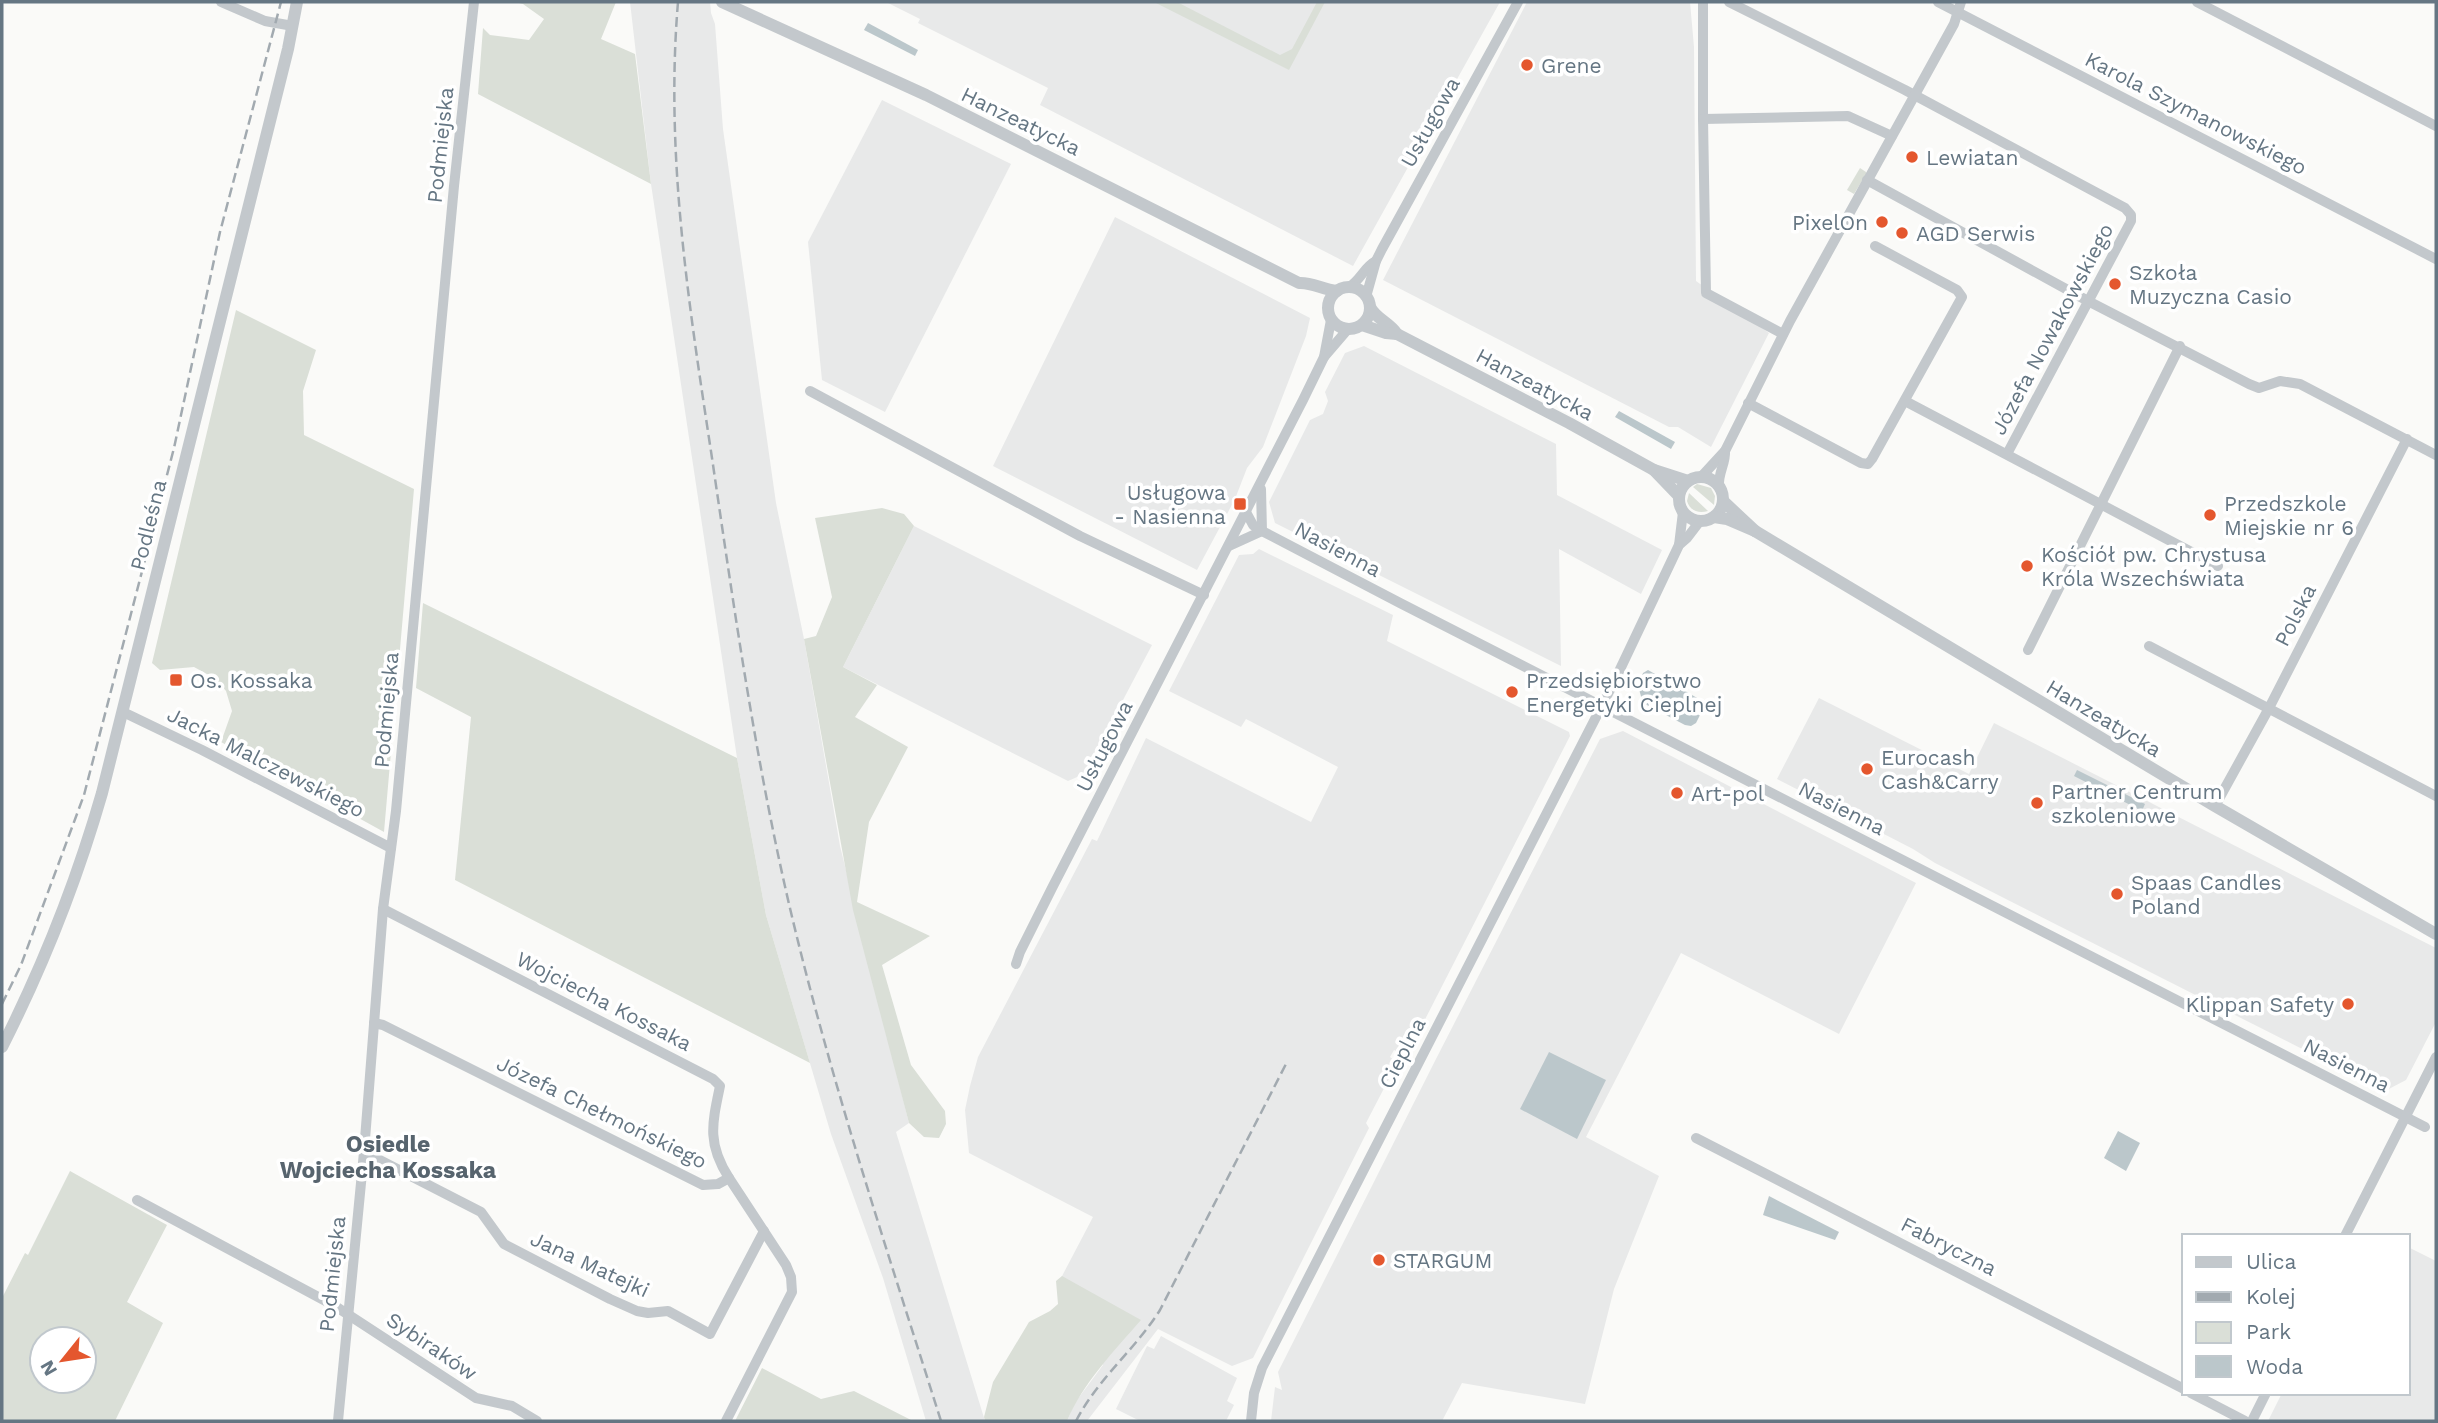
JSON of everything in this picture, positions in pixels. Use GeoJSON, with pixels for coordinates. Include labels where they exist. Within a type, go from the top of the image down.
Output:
{"type":"FeatureCollection","features":[{"type":"Feature","properties":{"kind":"street"},"geometry":{"type":"LineString","coordinates":[[221,2],[265,21],[293,26]]}},
{"type":"Feature","properties":{"kind":"street","name":"Podleśna"},"geometry":{"type":"LineString","coordinates":[[2,1047],[50,942],[94,821],[297,2]]}},
{"type":"Feature","properties":{"kind":"street","name":"Podmiejska"},"geometry":{"type":"LineString","coordinates":[[338,1421],[364,1152],[383,909],[396,811],[454,186],[474,2]]}},
{"type":"Feature","properties":{"kind":"street","name":"Hanzeatycka"},"geometry":{"type":"LineString","coordinates":[[722,2],[976,120],[1299,283],[1325,290],[1343,289]]}},
{"type":"Feature","properties":{"kind":"street","name":"Usługowa"},"geometry":{"type":"LineString","coordinates":[[1368,302],[1376,261],[1518,2]]}},
{"type":"Feature","properties":{"kind":"street"},"geometry":{"type":"LineString","coordinates":[[1703,2],[1706,293],[1783,334]]}},
{"type":"Feature","properties":{"kind":"street","name":"Józefa Nowakowskiego"},"geometry":{"type":"LineString","coordinates":[[1729,2],[1914,96],[2124,208],[2131,215],[2131,221],[2007,454]]}},
{"type":"Feature","properties":{"kind":"street","name":"Karola Szymanowskiego"},"geometry":{"type":"LineString","coordinates":[[1938,2],[1959,7],[2436,258]]}},
{"type":"Feature","properties":{"kind":"street"},"geometry":{"type":"LineString","coordinates":[[2197,2],[2436,126]]}},
{"type":"Feature","properties":{"kind":"street"},"geometry":{"type":"LineString","coordinates":[[1702,477],[1725,451],[1783,334],[1954,24],[1959,7]]}},
{"type":"Feature","properties":{"kind":"street"},"geometry":{"type":"LineString","coordinates":[[1703,119],[1848,116],[1892,136]]}},
{"type":"Feature","properties":{"kind":"street"},"geometry":{"type":"LineString","coordinates":[[1867,180],[2088,301],[2259,388],[2280,382],[2300,384],[2436,455]]}},
{"type":"Feature","properties":{"kind":"street"},"geometry":{"type":"LineString","coordinates":[[1748,403],[1861,463],[1868,464],[1962,297],[1957,290],[1875,246]]}},
{"type":"Feature","properties":{"kind":"street","name":"Usługowa"},"geometry":{"type":"LineString","coordinates":[[1343,289],[1357,281],[1370,264],[1376,261]]}},
{"type":"Feature","properties":{"kind":"street","name":"Hanzeatycka"},"geometry":{"type":"LineString","coordinates":[[1299,283],[1320,300],[1330,315]]}},
{"type":"Feature","properties":{"kind":"street"},"geometry":{"type":"LineString","coordinates":[[1343,289],[1362,292],[1368,302],[1368,317],[1362,325],[1348,329],[1336,325],[1330,315],[1330,299],[1343,289]]}},
{"type":"Feature","properties":{"kind":"street","name":"Hanzeatycka"},"geometry":{"type":"LineString","coordinates":[[1368,302],[1376,316],[1389,324],[1397,334]]}},
{"type":"Feature","properties":{"kind":"street","name":"Usługowa"},"geometry":{"type":"LineString","coordinates":[[1324,357],[1330,315]]}},
{"type":"Feature","properties":{"kind":"street","name":"Hanzeatycka"},"geometry":{"type":"LineString","coordinates":[[1362,325],[1397,334],[1569,423],[1654,470],[1679,496]]}},
{"type":"Feature","properties":{"kind":"street","name":"Usługowa"},"geometry":{"type":"LineString","coordinates":[[1016,964],[1052,888],[1324,357],[1348,329]]}},
{"type":"Feature","properties":{"kind":"street"},"geometry":{"type":"LineString","coordinates":[[2028,650],[2180,346]]}},
{"type":"Feature","properties":{"kind":"street"},"geometry":{"type":"LineString","coordinates":[[810,391],[1080,536],[1204,595]]}},
{"type":"Feature","properties":{"kind":"street"},"geometry":{"type":"LineString","coordinates":[[1905,401],[2218,566]]}},
{"type":"Feature","properties":{"kind":"street","name":"Polska"},"geometry":{"type":"LineString","coordinates":[[2215,806],[2268,710],[2407,439]]}},
{"type":"Feature","properties":{"kind":"street"},"geometry":{"type":"LineString","coordinates":[[1719,486],[1711,479],[1702,477],[1688,481],[1679,496],[1688,517],[1700,521],[1714,517],[1723,500],[1718,477],[1725,451]]}},
{"type":"Feature","properties":{"kind":"street","name":"Hanzeatycka"},"geometry":{"type":"LineString","coordinates":[[1654,470],[1688,481]]}},
{"type":"Feature","properties":{"kind":"street","name":"Usługowa"},"geometry":{"type":"LineString","coordinates":[[1262,482],[1262,531]]}},
{"type":"Feature","properties":{"kind":"street","name":"Hanzeatycka"},"geometry":{"type":"LineString","coordinates":[[1723,500],[1755,531]]}},
{"type":"Feature","properties":{"kind":"street"},"geometry":{"type":"LineString","coordinates":[[1246,512],[1252,525],[1262,531]]}},
{"type":"Feature","properties":{"kind":"street"},"geometry":{"type":"LineString","coordinates":[[1679,545],[1684,512]]}},
{"type":"Feature","properties":{"kind":"street","name":"Hanzeatycka"},"geometry":{"type":"LineString","coordinates":[[1714,517],[1727,519],[1755,531],[2215,806],[2436,934]]}},
{"type":"Feature","properties":{"kind":"street"},"geometry":{"type":"LineString","coordinates":[[1679,545],[1688,538],[1700,521]]}},
{"type":"Feature","properties":{"kind":"street"},"geometry":{"type":"LineString","coordinates":[[1229,546],[1262,531]]}},
{"type":"Feature","properties":{"kind":"street","name":"Nasienna"},"geometry":{"type":"LineString","coordinates":[[1262,531],[2425,1127]]}},
{"type":"Feature","properties":{"kind":"street","name":"Cieplna"},"geometry":{"type":"LineString","coordinates":[[1251,1421],[1254,1393],[1262,1368],[1602,707],[1679,545]]}},
{"type":"Feature","properties":{"kind":"street"},"geometry":{"type":"LineString","coordinates":[[2149,646],[2436,796]]}},
{"type":"Feature","properties":{"kind":"street","name":"Jacka Malczewskiego"},"geometry":{"type":"LineString","coordinates":[[123,712],[391,848]]}},
{"type":"Feature","properties":{"kind":"street","name":"Wojciecha Kossaka"},"geometry":{"type":"LineString","coordinates":[[383,909],[713,1079],[720,1086],[713,1133],[714,1150],[729,1178]]}},
{"type":"Feature","properties":{"kind":"street","name":"Józefa Chełmońskiego"},"geometry":{"type":"LineString","coordinates":[[374,1023],[383,1025],[703,1185],[718,1184],[729,1178],[786,1265],[791,1277],[792,1292],[726,1421]]}},
{"type":"Feature","properties":{"kind":"street"},"geometry":{"type":"LineString","coordinates":[[2346,1234],[2436,1056]]}},
{"type":"Feature","properties":{"kind":"street","name":"Fabryczna"},"geometry":{"type":"LineString","coordinates":[[1696,1138],[2182,1389]]}},
{"type":"Feature","properties":{"kind":"street","name":"Jana Matejki"},"geometry":{"type":"LineString","coordinates":[[364,1152],[481,1212],[504,1244],[619,1303],[648,1313],[668,1311],[710,1334],[764,1231]]}},
{"type":"Feature","properties":{"kind":"street","name":"Sybiraków"},"geometry":{"type":"LineString","coordinates":[[137,1200],[347,1312],[476,1398],[512,1406],[535,1421]]}},
{"type":"Feature","properties":{"kind":"street"},"geometry":{"type":"LineString","coordinates":[[2196,1395],[2245,1421]]}},
{"type":"Feature","properties":{"kind":"street"},"geometry":{"type":"LineString","coordinates":[[2252,1421],[2265,1395]]}},
{"type":"Feature","properties":{"kind":"shaded area"},"geometry":{"type":"Polygon","coordinates":[[[630,2],[710,2],[715,24],[723,129],[776,503],[804,639],[840,846],[909,1123],[896,1132],[985,1421],[926,1421],[883,1278],[831,1134],[766,915],[737,758],[651,184],[630,2]]]}},
{"type":"Feature","properties":{"kind":"shaded area"},"geometry":{"type":"Polygon","coordinates":[[[886,2],[1500,2],[1353,266],[1040,105],[1048,88],[918,23],[920,19],[886,2]]]}},
{"type":"Feature","properties":{"kind":"shaded area"},"geometry":{"type":"Polygon","coordinates":[[[1527,2],[1690,2],[1694,47],[1696,281],[1769,333],[1711,447],[1678,427],[1669,427],[1383,280],[1527,2]]]}},
{"type":"Feature","properties":{"kind":"shaded area"},"geometry":{"type":"Polygon","coordinates":[[[882,100],[1011,164],[885,412],[822,380],[808,242],[882,100]]]}},
{"type":"Feature","properties":{"kind":"shaded area"},"geometry":{"type":"Polygon","coordinates":[[[1115,217],[1310,318],[1306,336],[1263,447],[1247,468],[1235,499],[1197,570],[993,466],[1115,217]]]}},
{"type":"Feature","properties":{"kind":"shaded area"},"geometry":{"type":"Polygon","coordinates":[[[1364,346],[1556,444],[1557,495],[1662,550],[1641,594],[1559,549],[1561,666],[1275,523],[1269,502],[1310,420],[1323,414],[1328,401],[1325,392],[1345,353],[1364,346]]]}},
{"type":"Feature","properties":{"kind":"shaded area"},"geometry":{"type":"Polygon","coordinates":[[[914,526],[1152,645],[1084,774],[1068,781],[843,667],[914,526]]]}},
{"type":"Feature","properties":{"kind":"shaded area"},"geometry":{"type":"Polygon","coordinates":[[[1259,549],[1393,615],[1387,641],[1569,732],[1570,736],[1415,1039],[1405,1034],[1390,1057],[1395,1061],[1392,1067],[1394,1069],[1366,1123],[1369,1128],[1253,1358],[1232,1366],[1158,1329],[1087,1421],[1067,1421],[1074,1404],[1103,1365],[1061,1278],[1093,1217],[969,1153],[965,1110],[970,1086],[978,1057],[1092,839],[1097,841],[1146,738],[1311,822],[1338,767],[1246,719],[1241,727],[1169,691],[1239,555],[1253,554],[1259,549]]]}},
{"type":"Feature","properties":{"kind":"shaded area"},"geometry":{"type":"Polygon","coordinates":[[[1819,698],[1969,774],[1994,723],[2436,948],[2436,1022],[2406,1080],[2385,1091],[1935,863],[1777,779],[1819,698]]]}},
{"type":"Feature","properties":{"kind":"shaded area"},"geometry":{"type":"Polygon","coordinates":[[[1623,731],[1916,883],[1839,1034],[1681,953],[1586,1137],[1659,1176],[1614,1289],[1585,1404],[1462,1383],[1442,1421],[1271,1421],[1275,1387],[1282,1390],[1278,1372],[1437,1057],[1600,739],[1623,731]]]}},
{"type":"Feature","properties":{"kind":"shaded area"},"geometry":{"type":"Polygon","coordinates":[[[2410,1248],[2436,1261],[2436,1421],[2268,1421],[2281,1395],[2410,1395],[2410,1248]]]}},
{"type":"Feature","properties":{"kind":"shaded area"},"geometry":{"type":"Polygon","coordinates":[[[1161,1336],[1237,1378],[1227,1401],[1234,1405],[1226,1421],[1140,1421],[1116,1409],[1147,1346],[1154,1349],[1161,1336]]]}},
{"type":"Feature","properties":{"kind":"green space"},"geometry":{"type":"Polygon","coordinates":[[[515,2],[616,2],[601,39],[635,54],[651,184],[478,94],[483,28],[490,35],[529,40],[544,19],[523,4],[515,2]]]}},
{"type":"Feature","properties":{"kind":"green space"},"geometry":{"type":"Polygon","coordinates":[[[1154,2],[1179,3],[1280,55],[1292,49],[1317,2],[1325,2],[1289,70],[1154,2]]]}},
{"type":"Feature","properties":{"kind":"green space"},"geometry":{"type":"Polygon","coordinates":[[[1860,168],[1866,174],[1854,194],[1847,190],[1860,168]]]}},
{"type":"Feature","properties":{"kind":"green space"},"geometry":{"type":"Polygon","coordinates":[[[236,310],[316,350],[303,391],[304,435],[414,489],[384,832],[221,742],[232,711],[226,691],[216,679],[194,667],[160,670],[152,663],[236,310]]]}},
{"type":"Feature","properties":{"kind":"green space"},"geometry":{"type":"Polygon","coordinates":[[[1697,484],[1711,488],[1715,496],[1714,505],[1693,487],[1697,484]]]}},
{"type":"Feature","properties":{"kind":"green space"},"geometry":{"type":"Polygon","coordinates":[[[1689,493],[1708,511],[1698,512],[1690,507],[1687,501],[1689,493]]]}},
{"type":"Feature","properties":{"kind":"green space"},"geometry":{"type":"Polygon","coordinates":[[[882,508],[904,514],[914,526],[843,667],[877,685],[855,717],[908,747],[869,822],[857,902],[930,936],[882,965],[911,1065],[945,1111],[946,1124],[939,1138],[924,1137],[909,1123],[853,910],[804,639],[816,636],[832,597],[815,518],[882,508]]]}},
{"type":"Feature","properties":{"kind":"green space"},"geometry":{"type":"Polygon","coordinates":[[[423,603],[737,758],[766,915],[810,1063],[455,880],[471,717],[416,688],[423,603]]]}},
{"type":"Feature","properties":{"kind":"green space"},"geometry":{"type":"Polygon","coordinates":[[[70,1171],[167,1225],[127,1302],[163,1323],[115,1421],[2,1421],[2,1298],[25,1253],[28,1255],[70,1171]]]}},
{"type":"Feature","properties":{"kind":"green space"},"geometry":{"type":"Polygon","coordinates":[[[1062,1276],[1141,1320],[1090,1381],[1067,1421],[985,1421],[993,1382],[1029,1322],[1058,1304],[1056,1281],[1062,1276]]]}},
{"type":"Feature","properties":{"kind":"green space"},"geometry":{"type":"Polygon","coordinates":[[[762,1368],[821,1399],[854,1391],[913,1421],[735,1421],[762,1368]]]}},
{"type":"Feature","properties":{"kind":"water"},"geometry":{"type":"Polygon","coordinates":[[[868,23],[918,50],[915,56],[864,30],[868,23]]]}},
{"type":"Feature","properties":{"kind":"water"},"geometry":{"type":"Polygon","coordinates":[[[1619,411],[1675,442],[1671,449],[1615,417],[1619,411]]]}},
{"type":"Feature","properties":{"kind":"water"},"geometry":{"type":"Polygon","coordinates":[[[1648,670],[1706,703],[1696,723],[1685,725],[1643,703],[1638,686],[1643,673],[1648,670]]]}},
{"type":"Feature","properties":{"kind":"water"},"geometry":{"type":"Polygon","coordinates":[[[2077,770],[2145,804],[2142,811],[2074,776],[2077,770]]]}},
{"type":"Feature","properties":{"kind":"water"},"geometry":{"type":"Polygon","coordinates":[[[1549,1052],[1606,1080],[1577,1139],[1520,1109],[1549,1052]]]}},
{"type":"Feature","properties":{"kind":"water"},"geometry":{"type":"Polygon","coordinates":[[[2118,1131],[2140,1143],[2126,1171],[2104,1158],[2118,1131]]]}},
{"type":"Feature","properties":{"kind":"water"},"geometry":{"type":"Polygon","coordinates":[[[1769,1196],[1839,1232],[1835,1240],[1763,1215],[1769,1196]]]}},
{"type":"Feature","properties":{"kind":"railway"},"geometry":{"type":"LineString","coordinates":[[2,1004],[21,965],[84,795],[174,448],[220,232],[281,2]]}},
{"type":"Feature","properties":{"kind":"railway"},"geometry":{"type":"LineString","coordinates":[[678,2],[675,117],[681,231],[703,401],[755,738],[789,904],[822,1035],[941,1421]]}},
{"type":"Feature","properties":{"kind":"railway"},"geometry":{"type":"LineString","coordinates":[[1076,1421],[1095,1391],[1160,1310],[1287,1062]]}},
{"type":"Feature","properties":{"kind":"place","name":"Grene"},"geometry":{"type":"Point","coordinates":[1527,65]}},
{"type":"Feature","properties":{"kind":"place","name":"Lewiatan"},"geometry":{"type":"Point","coordinates":[1912,157]}},
{"type":"Feature","properties":{"kind":"place","name":"PixelOn"},"geometry":{"type":"Point","coordinates":[1882,222]}},
{"type":"Feature","properties":{"kind":"place","name":"AGD Serwis"},"geometry":{"type":"Point","coordinates":[1902,233]}},
{"type":"Feature","properties":{"kind":"place","name":"Szkoła Muzyczna Casio"},"geometry":{"type":"Point","coordinates":[2115,284]}},
{"type":"Feature","properties":{"kind":"place","name":"Usługowa - Nasienna"},"geometry":{"type":"Point","coordinates":[1240,504]}},
{"type":"Feature","properties":{"kind":"place","name":"Przedszkole Miejskie nr 6"},"geometry":{"type":"Point","coordinates":[2210,515]}},
{"type":"Feature","properties":{"kind":"place","name":"Kościół pw. Chrystusa Króla Wszechświata"},"geometry":{"type":"Point","coordinates":[2027,566]}},
{"type":"Feature","properties":{"kind":"place","name":"Os. Kossaka"},"geometry":{"type":"Point","coordinates":[176,680]}},
{"type":"Feature","properties":{"kind":"place","name":"Przedsiębiorstwo Energetyki Cieplnej"},"geometry":{"type":"Point","coordinates":[1512,692]}},
{"type":"Feature","properties":{"kind":"place","name":"Eurocash Cash&Carry"},"geometry":{"type":"Point","coordinates":[1867,769]}},
{"type":"Feature","properties":{"kind":"place","name":"Art-pol"},"geometry":{"type":"Point","coordinates":[1677,793]}},
{"type":"Feature","properties":{"kind":"place","name":"Partner Centrum szkoleniowe"},"geometry":{"type":"Point","coordinates":[2037,803]}},
{"type":"Feature","properties":{"kind":"place","name":"Spaas Candles Poland"},"geometry":{"type":"Point","coordinates":[2117,894]}},
{"type":"Feature","properties":{"kind":"place","name":"Klippan Safety"},"geometry":{"type":"Point","coordinates":[2348,1004]}},
{"type":"Feature","properties":{"kind":"place","name":"STARGUM"},"geometry":{"type":"Point","coordinates":[1379,1260]}},
{"type":"Feature","properties":{"kind":"district","name":"Osiedle Wojciecha Kossaka"},"geometry":{"type":"Point","coordinates":[388,1157]}}]}
